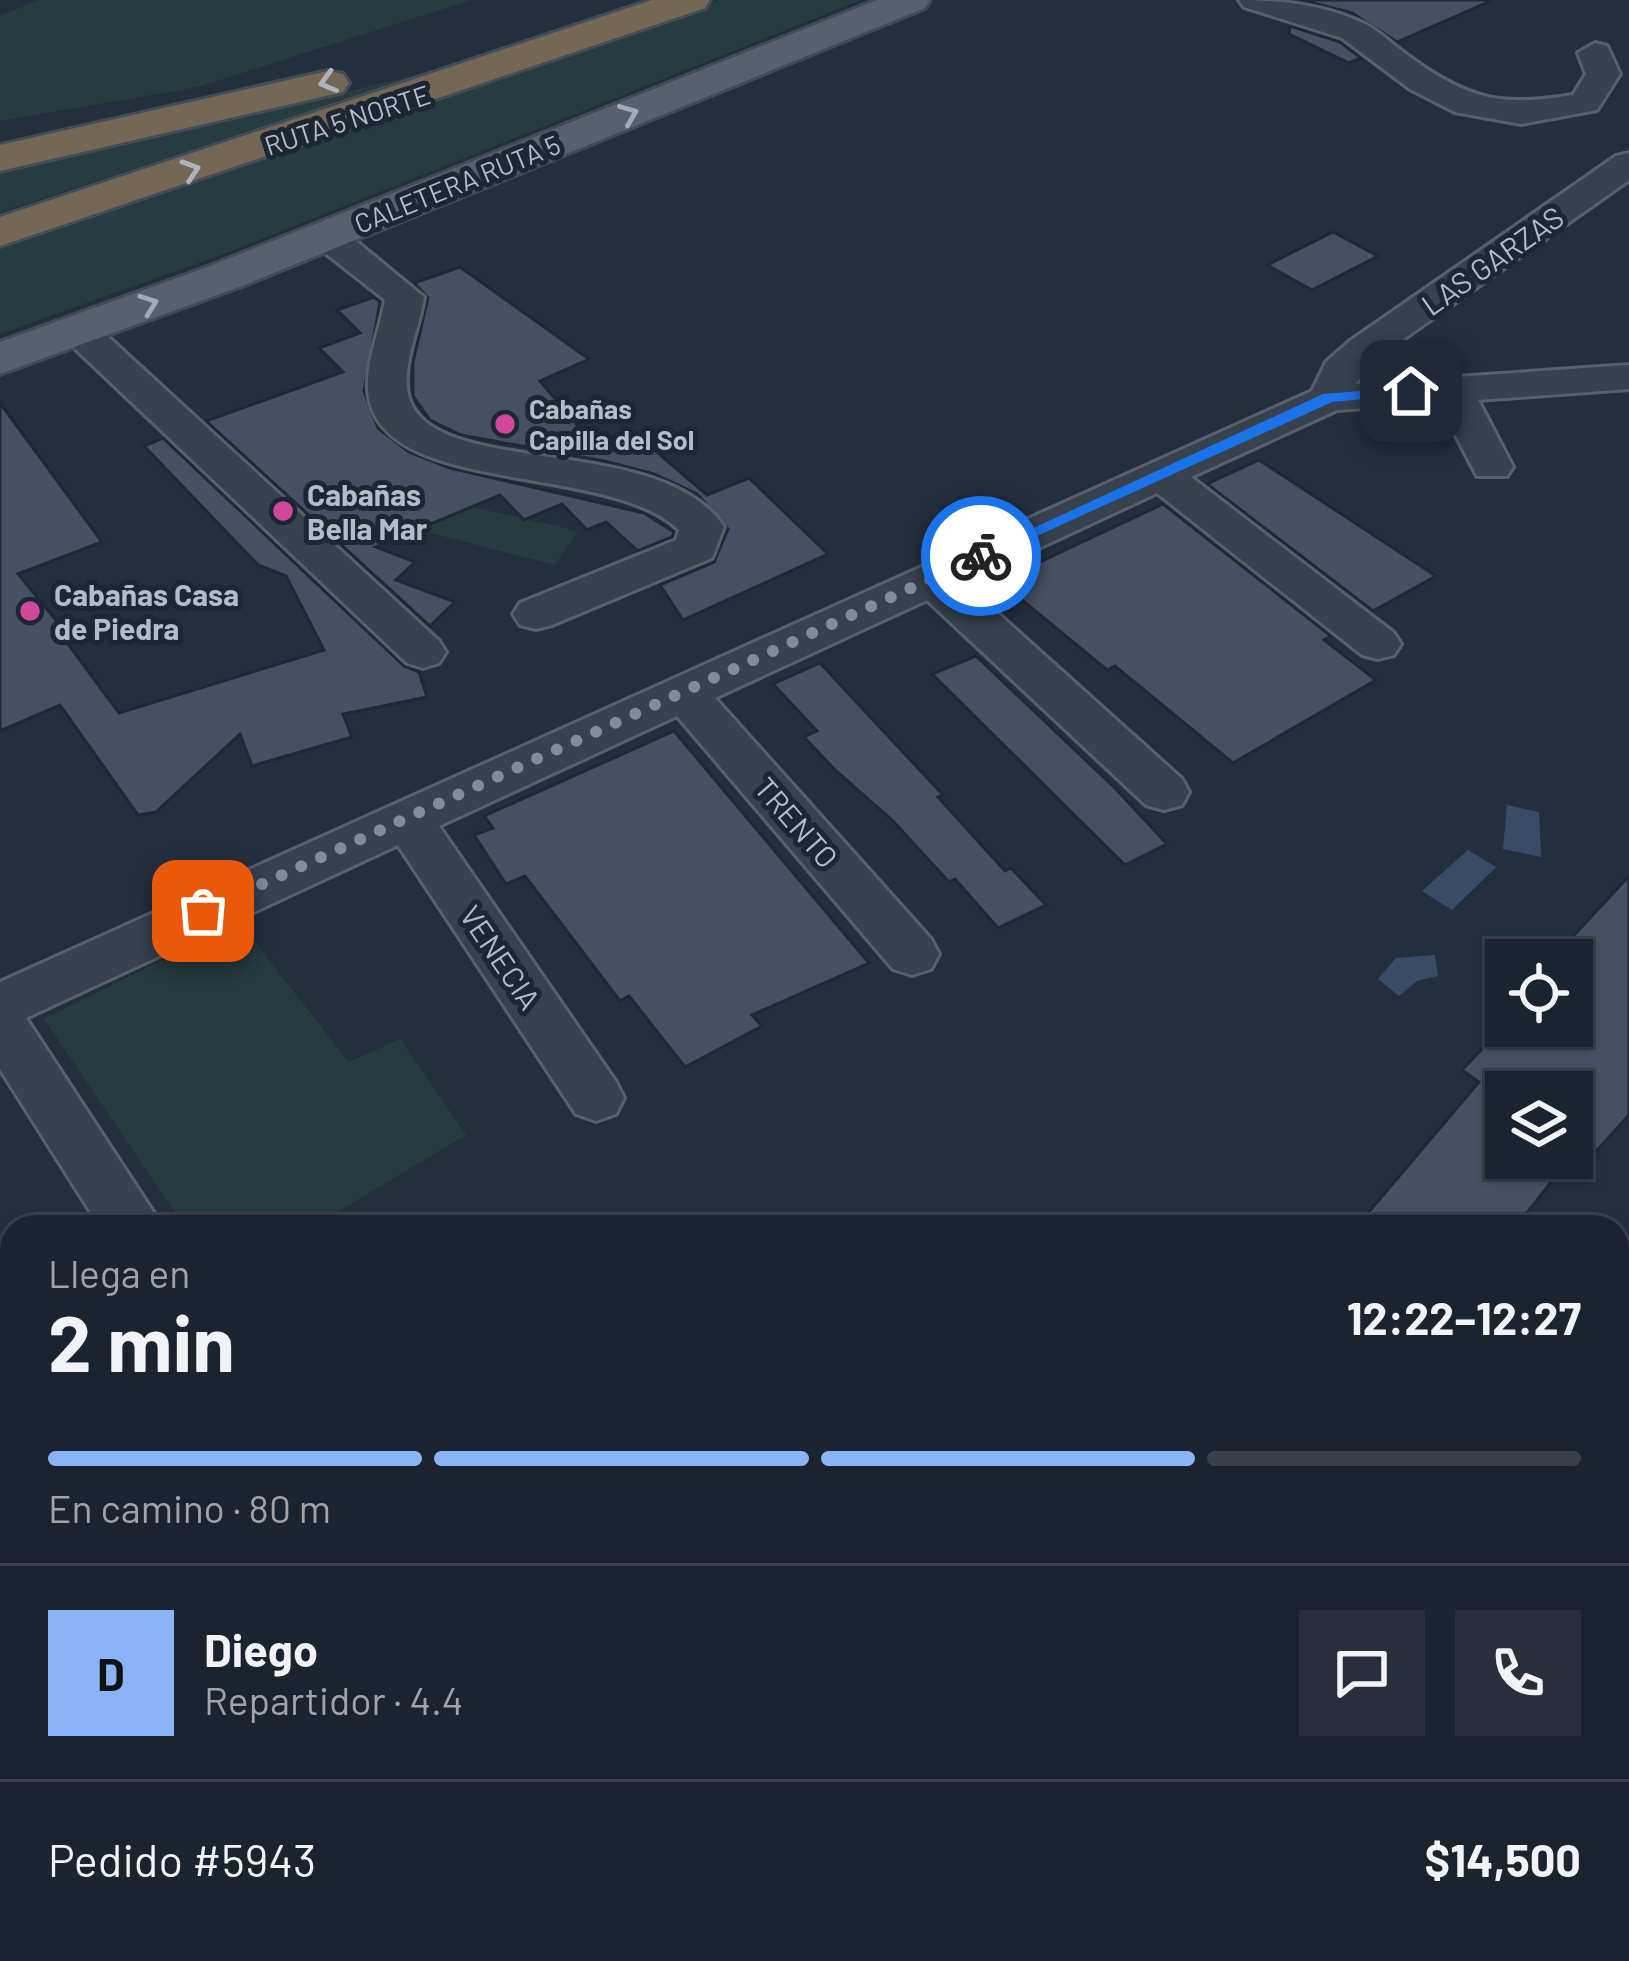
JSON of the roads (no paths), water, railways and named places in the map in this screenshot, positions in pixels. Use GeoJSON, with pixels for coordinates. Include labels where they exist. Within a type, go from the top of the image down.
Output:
{"type":"FeatureCollection","features":[{"type":"Feature","properties":{"kind":"highway","name":"RUTA 5 NORTE"},"geometry":{"type":"LineString","coordinates":[[0,158],[312,87],[601,0]]}},
{"type":"Feature","properties":{"kind":"highway","name":"RUTA 5 NORTE"},"geometry":{"type":"LineString","coordinates":[[0,232],[691,0]]}},
{"type":"Feature","properties":{"kind":"main road","name":"CALETERA RUTA 5"},"geometry":{"type":"LineString","coordinates":[[0,359],[327,236],[911,0]]}},
{"type":"Feature","properties":{"kind":"street"},"geometry":{"type":"LineString","coordinates":[[1255,0],[1353,31],[1422,82],[1468,105],[1522,114],[1585,103],[1603,74],[1595,53]]}},
{"type":"Feature","properties":{"kind":"street","name":"LAS GARZAS"},"geometry":{"type":"LineString","coordinates":[[1329,398],[1340,371],[1364,349],[1628,166]]}},
{"type":"Feature","properties":{"kind":"street"},"geometry":{"type":"LineString","coordinates":[[327,236],[404,297],[388,396],[398,420],[416,439],[463,454],[612,479],[679,504],[702,527],[697,548],[536,614]]}},
{"type":"Feature","properties":{"kind":"street"},"geometry":{"type":"LineString","coordinates":[[79,331],[424,652]]}},
{"type":"Feature","properties":{"kind":"street"},"geometry":{"type":"LineString","coordinates":[[0,1006],[1329,398],[1629,377]]}},
{"type":"Feature","properties":{"kind":"street"},"geometry":{"type":"LineString","coordinates":[[1452,388],[1492,467]]}},
{"type":"Feature","properties":{"kind":"street"},"geometry":{"type":"LineString","coordinates":[[1160,474],[1378,644]]}},
{"type":"Feature","properties":{"kind":"street"},"geometry":{"type":"LineString","coordinates":[[932,578],[1164,793]]}},
{"type":"Feature","properties":{"kind":"street","name":"TRENTO"},"geometry":{"type":"LineString","coordinates":[[682,691],[911,954]]}},
{"type":"Feature","properties":{"kind":"street","name":"VENECIA"},"geometry":{"type":"LineString","coordinates":[[406,817],[596,1098]]}},
{"type":"Feature","properties":{"kind":"street"},"geometry":{"type":"LineString","coordinates":[[0,1023],[125,1215]]}},
{"type":"Feature","properties":{"kind":"water"},"geometry":{"type":"Polygon","coordinates":[[[1507,805],[1539,812],[1541,857],[1503,849],[1507,805]]]}},
{"type":"Feature","properties":{"kind":"water"},"geometry":{"type":"Polygon","coordinates":[[[1468,850],[1496,867],[1452,910],[1422,891],[1468,850]]]}},
{"type":"Feature","properties":{"kind":"water"},"geometry":{"type":"Polygon","coordinates":[[[1435,955],[1438,976],[1417,981],[1399,996],[1378,979],[1396,958],[1435,955]]]}},
{"type":"Feature","properties":{"kind":"place","name":"Cabañas Capilla del Sol"},"geometry":{"type":"Point","coordinates":[505,424]}},
{"type":"Feature","properties":{"kind":"place","name":"Cabañas Bella Mar"},"geometry":{"type":"Point","coordinates":[283,511]}},
{"type":"Feature","properties":{"kind":"place","name":"Cabañas Casa de Piedra"},"geometry":{"type":"Point","coordinates":[30,611]}}]}
